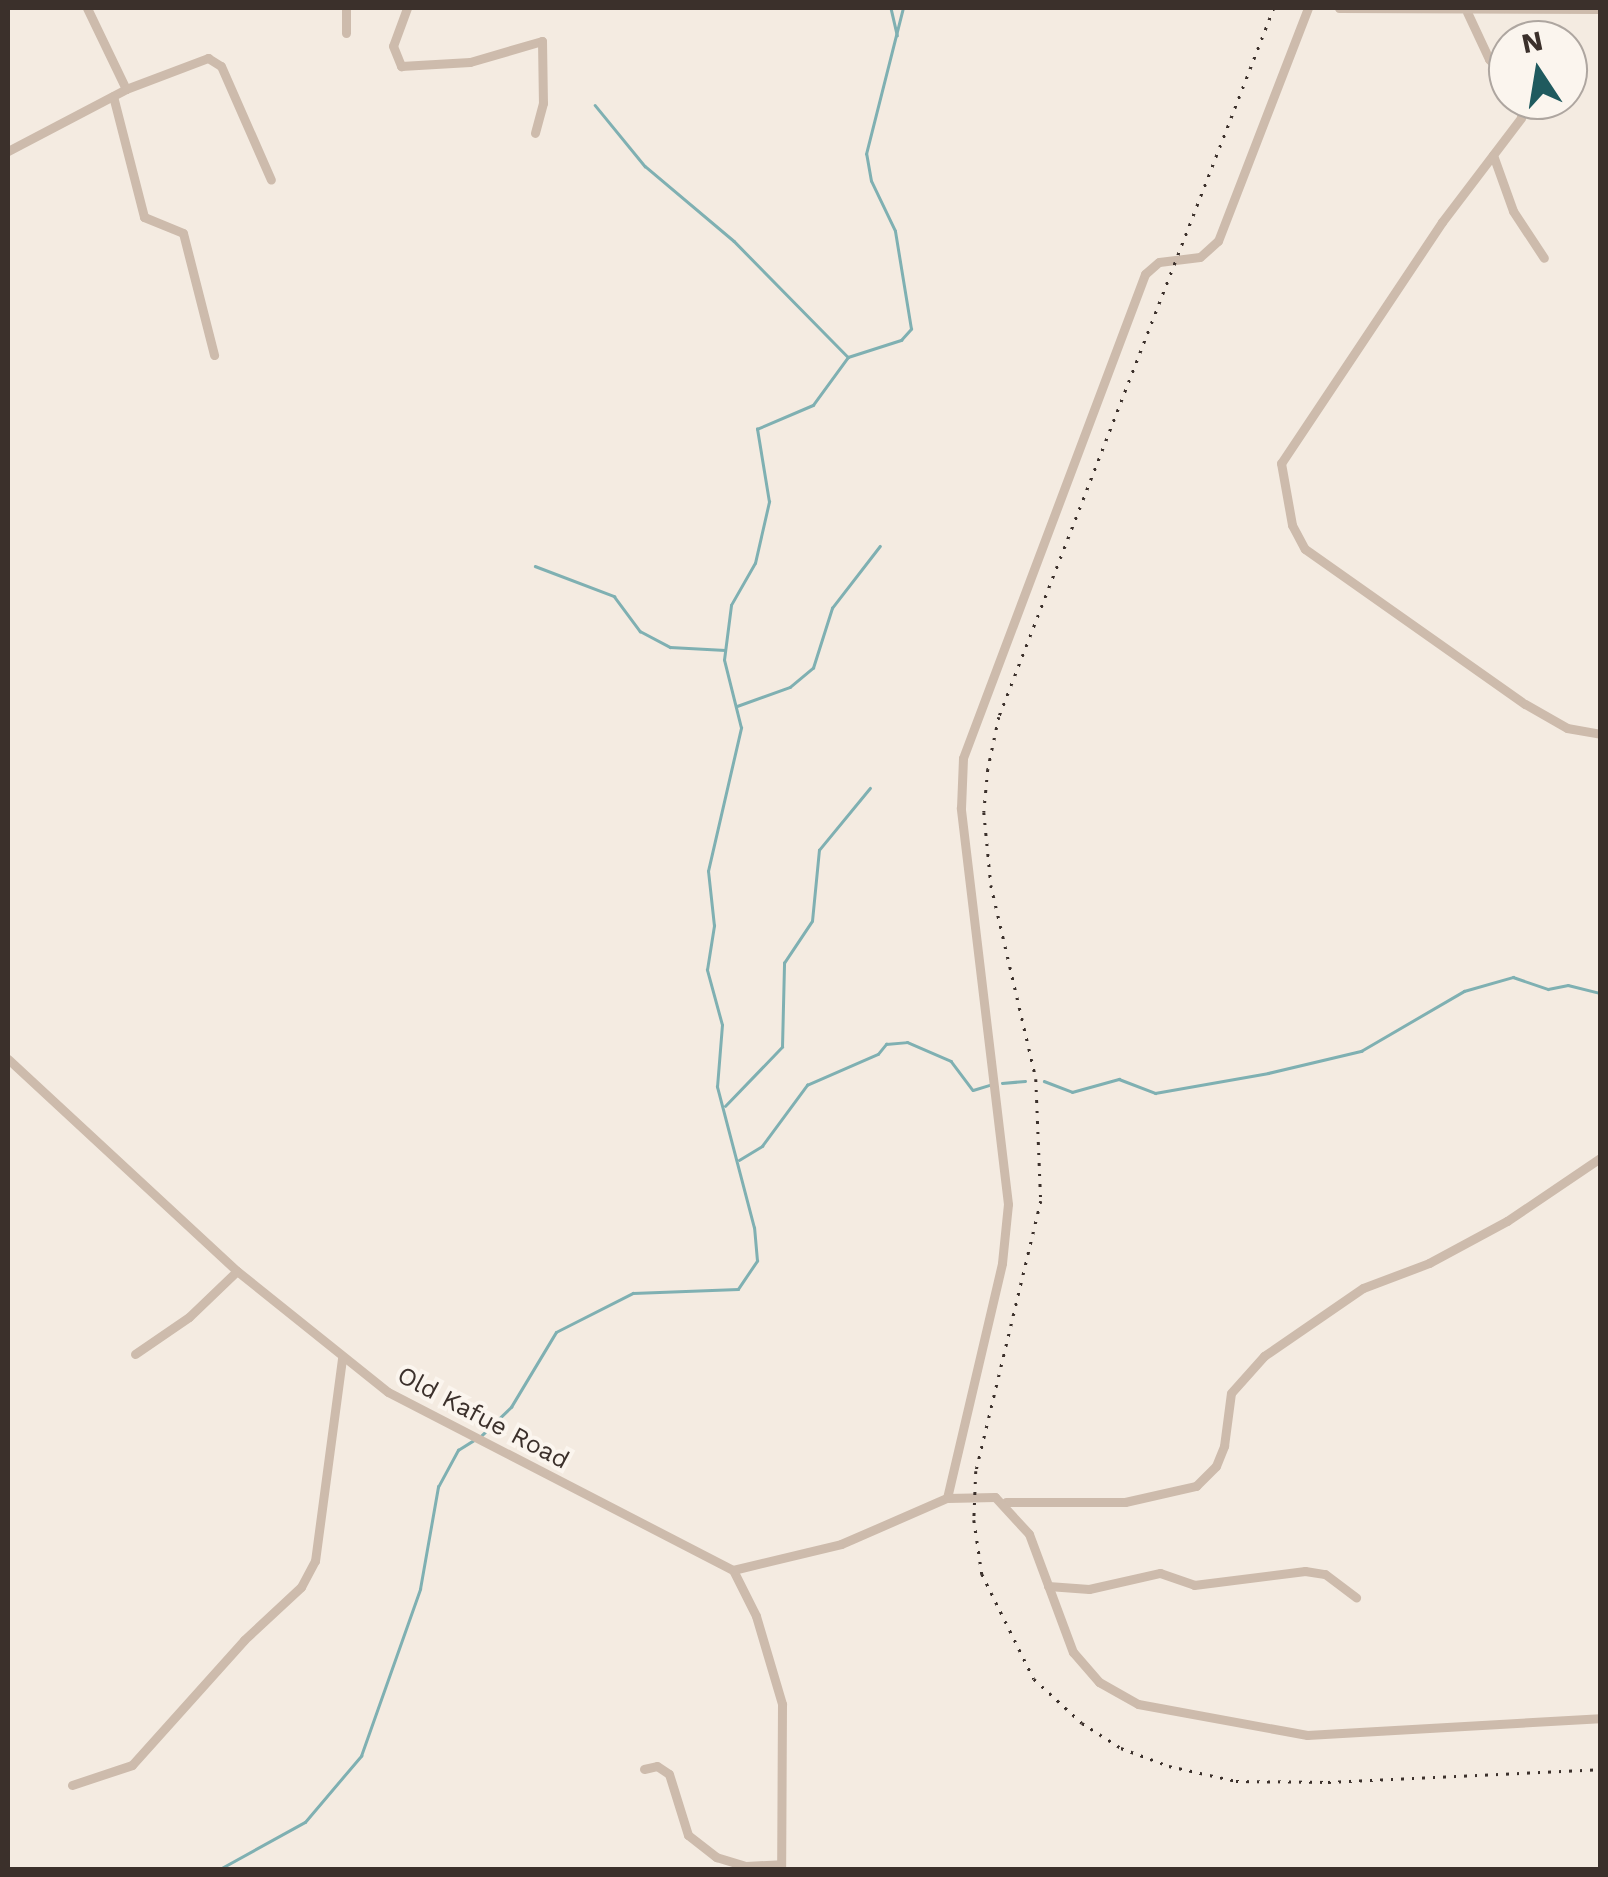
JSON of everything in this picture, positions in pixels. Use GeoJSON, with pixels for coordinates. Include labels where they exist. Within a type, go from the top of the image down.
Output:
{"type":"FeatureCollection","features":[{"type":"Feature","properties":{"kind":"street"},"geometry":{"type":"LineString","coordinates":[[87,8],[126,89]]}},
{"type":"Feature","properties":{"kind":"street"},"geometry":{"type":"LineString","coordinates":[[346,8],[346,33]]}},
{"type":"Feature","properties":{"kind":"street"},"geometry":{"type":"LineString","coordinates":[[407,8],[394,46],[401,66],[470,62],[542,41],[543,102],[535,133]]}},
{"type":"Feature","properties":{"kind":"street"},"geometry":{"type":"LineString","coordinates":[[947,1498],[1002,1262],[1008,1204],[962,808],[963,758],[1145,274],[1158,262],[1200,257],[1218,241],[1308,8]]}},
{"type":"Feature","properties":{"kind":"street"},"geometry":{"type":"LineString","coordinates":[[1339,8],[1467,12],[1600,8]]}},
{"type":"Feature","properties":{"kind":"street"},"geometry":{"type":"LineString","coordinates":[[1467,12],[1488,57]]}},
{"type":"Feature","properties":{"kind":"street"},"geometry":{"type":"LineString","coordinates":[[8,151],[126,89],[216,60],[271,180]]}},
{"type":"Feature","properties":{"kind":"street"},"geometry":{"type":"LineString","coordinates":[[113,96],[144,217],[183,233],[214,356]]}},
{"type":"Feature","properties":{"kind":"street"},"geometry":{"type":"LineString","coordinates":[[1519,120],[1284,449],[1286,498],[1305,549],[1526,704],[1566,728],[1600,734]]}},
{"type":"Feature","properties":{"kind":"street"},"geometry":{"type":"LineString","coordinates":[[1493,154],[1513,211],[1544,258]]}},
{"type":"Feature","properties":{"kind":"street","name":"Old Kafue Road"},"geometry":{"type":"LineString","coordinates":[[8,1058],[236,1271],[388,1392],[733,1570]]}},
{"type":"Feature","properties":{"kind":"street"},"geometry":{"type":"LineString","coordinates":[[644,1770],[664,1769],[688,1834],[716,1857],[746,1866],[781,1867],[782,1704],[756,1616],[733,1570],[841,1544],[947,1498],[975,1494],[1006,1502],[1096,1504],[1196,1486],[1220,1456],[1231,1392],[1264,1356],[1364,1288],[1428,1264],[1507,1221],[1600,1158]]}},
{"type":"Feature","properties":{"kind":"street"},"geometry":{"type":"LineString","coordinates":[[135,1354],[189,1317],[236,1271]]}},
{"type":"Feature","properties":{"kind":"street"},"geometry":{"type":"LineString","coordinates":[[72,1785],[132,1765],[244,1640],[301,1588],[315,1560],[342,1358]]}},
{"type":"Feature","properties":{"kind":"street"},"geometry":{"type":"LineString","coordinates":[[1006,1502],[1028,1534],[1073,1652],[1099,1682],[1138,1704],[1307,1735],[1600,1718]]}},
{"type":"Feature","properties":{"kind":"street"},"geometry":{"type":"LineString","coordinates":[[1048,1586],[1089,1589],[1160,1573],[1194,1585],[1305,1571],[1325,1574],[1356,1597]]}},
{"type":"Feature","properties":{"kind":"waterway"},"geometry":{"type":"LineString","coordinates":[[891,8],[897,35]]}},
{"type":"Feature","properties":{"kind":"waterway"},"geometry":{"type":"LineString","coordinates":[[481,1436],[511,1407],[556,1332],[633,1293],[738,1289],[757,1261],[754,1228],[717,1087],[722,1025],[707,970],[714,926],[708,871],[741,728],[724,660],[731,605],[755,563],[769,502],[757,429],[813,405],[848,357],[901,340],[911,329],[895,231],[871,181],[866,154],[903,8]]}},
{"type":"Feature","properties":{"kind":"waterway"},"geometry":{"type":"LineString","coordinates":[[595,105],[645,166],[734,241],[848,357]]}},
{"type":"Feature","properties":{"kind":"waterway"},"geometry":{"type":"LineString","coordinates":[[737,706],[790,687],[813,668],[832,608],[880,546]]}},
{"type":"Feature","properties":{"kind":"waterway"},"geometry":{"type":"LineString","coordinates":[[535,566],[614,596],[640,631],[670,647],[725,650]]}},
{"type":"Feature","properties":{"kind":"waterway"},"geometry":{"type":"LineString","coordinates":[[725,1106],[782,1047],[784,963],[812,921],[819,850],[870,788]]}},
{"type":"Feature","properties":{"kind":"waterway"},"geometry":{"type":"LineString","coordinates":[[1044,1081],[1072,1092],[1119,1079],[1155,1093],[1268,1073],[1361,1051],[1464,991],[1513,977],[1548,989],[1568,985],[1600,993]]}},
{"type":"Feature","properties":{"kind":"waterway"},"geometry":{"type":"LineString","coordinates":[[739,1160],[762,1146],[807,1085],[878,1054],[886,1044],[907,1042],[951,1061],[973,1090],[989,1085]]}},
{"type":"Feature","properties":{"kind":"waterway"},"geometry":{"type":"LineString","coordinates":[[1002,1083],[1025,1081]]}},
{"type":"Feature","properties":{"kind":"waterway"},"geometry":{"type":"LineString","coordinates":[[218,1870],[305,1822],[361,1756],[420,1589],[438,1487],[458,1450],[474,1440]]}},
{"type":"Feature","properties":{"kind":"railway"},"geometry":{"type":"LineString","coordinates":[[1274,8],[999,717],[988,769],[984,812],[991,885],[1036,1079],[1041,1201],[976,1471],[974,1520],[982,1574],[1034,1679],[1082,1723],[1121,1748],[1169,1766],[1236,1781],[1328,1782],[1600,1769]]}}]}
